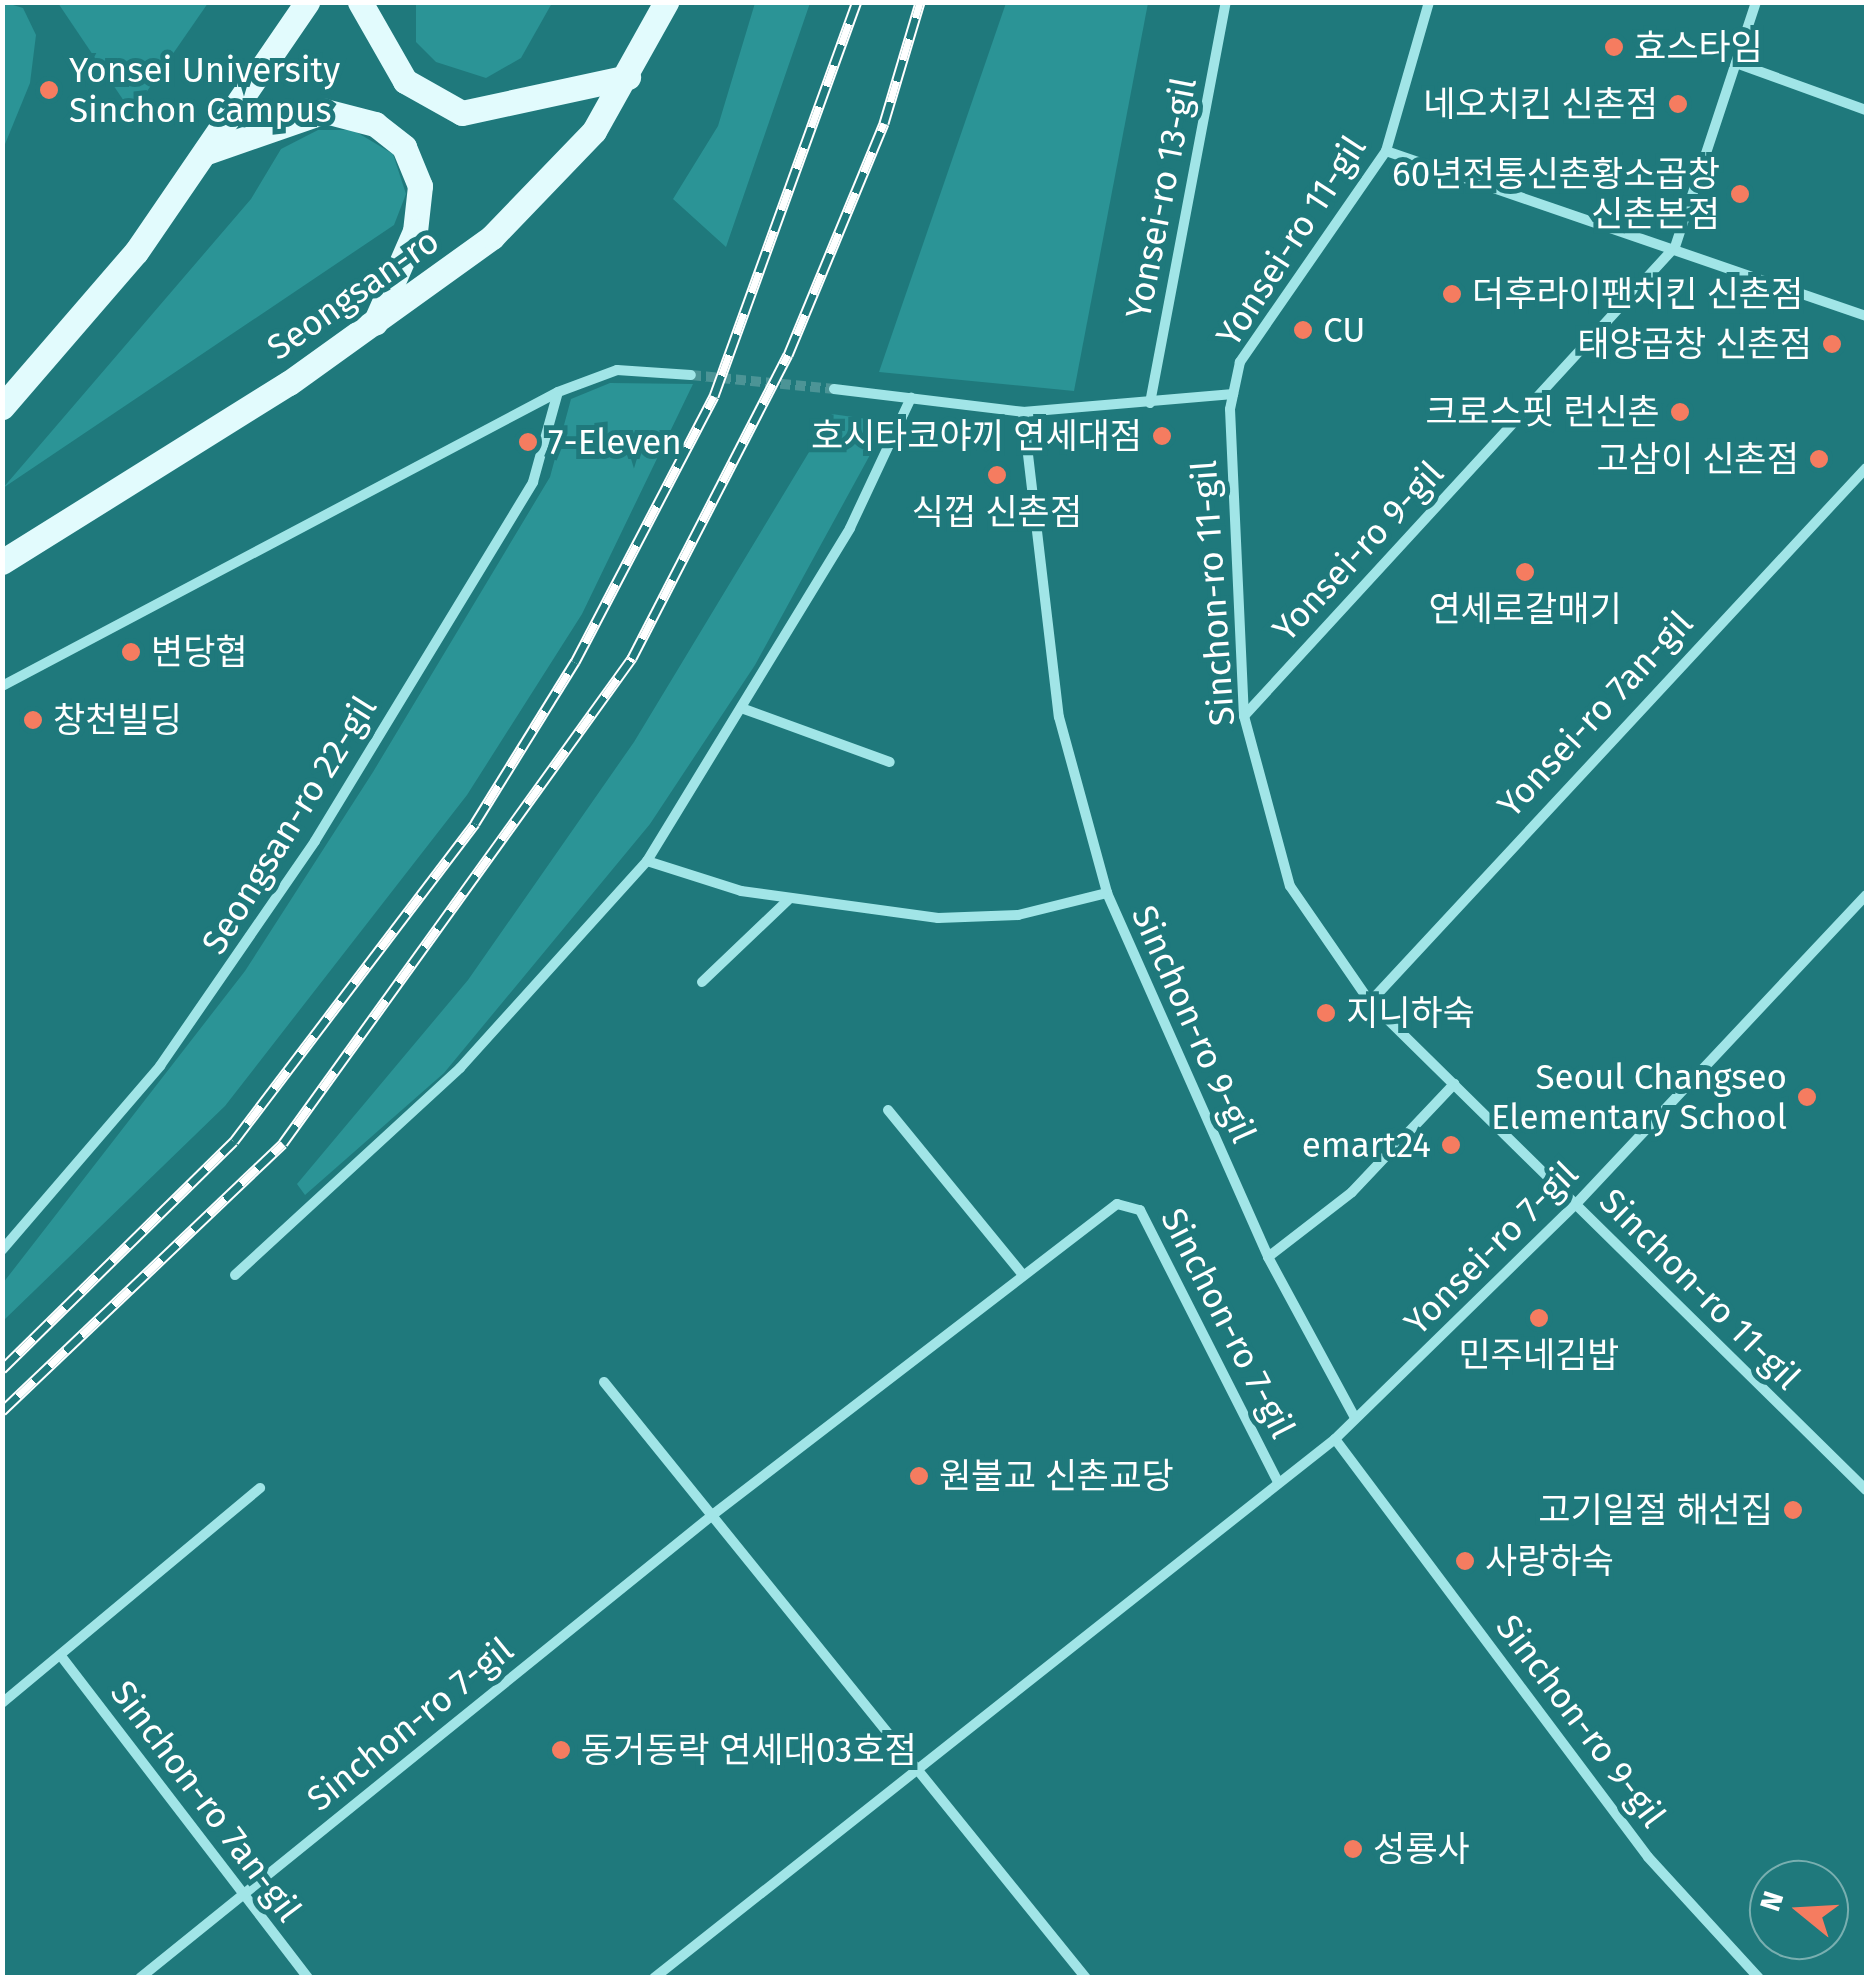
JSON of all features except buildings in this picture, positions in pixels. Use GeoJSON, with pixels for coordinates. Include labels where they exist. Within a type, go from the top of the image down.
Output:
{"type":"FeatureCollection","features":[{"type":"Feature","properties":{"kind":"main road"},"geometry":{"type":"LineString","coordinates":[[2,407],[136,252],[306,2]]}},
{"type":"Feature","properties":{"kind":"main road"},"geometry":{"type":"LineString","coordinates":[[360,2],[405,81],[462,113],[628,77]]}},
{"type":"Feature","properties":{"kind":"main road","name":"Seongsan-ro"},"geometry":{"type":"LineString","coordinates":[[2,562],[375,323],[540,194],[628,77],[666,2]]}},
{"type":"Feature","properties":{"kind":"main road"},"geometry":{"type":"LineString","coordinates":[[207,152],[325,110],[375,124],[404,147],[420,186],[414,231],[375,323]]}},
{"type":"Feature","properties":{"kind":"street","name":"Yonsei-ro 13-gil"},"geometry":{"type":"LineString","coordinates":[[1150,403],[1226,2]]}},
{"type":"Feature","properties":{"kind":"street","name":"Yonsei-ro 11-gil"},"geometry":{"type":"LineString","coordinates":[[1233,394],[1240,362],[1386,151],[1429,2]]}},
{"type":"Feature","properties":{"kind":"street","name":"Yonsei-ro 9-gil"},"geometry":{"type":"LineString","coordinates":[[1244,716],[1675,246],[1756,2]]}},
{"type":"Feature","properties":{"kind":"street"},"geometry":{"type":"LineString","coordinates":[[1736,63],[1866,110]]}},
{"type":"Feature","properties":{"kind":"street"},"geometry":{"type":"LineString","coordinates":[[1386,151],[1675,246],[1866,316]]}},
{"type":"Feature","properties":{"kind":"street"},"geometry":{"type":"LineString","coordinates":[[2,686],[558,392],[616,370],[691,374]]}},
{"type":"Feature","properties":{"kind":"street"},"geometry":{"type":"LineString","coordinates":[[834,389],[1023,412],[1233,394]]}},
{"type":"Feature","properties":{"kind":"street","name":"Seongsan-ro 22-gil"},"geometry":{"type":"LineString","coordinates":[[2,1250],[160,1066],[305,856],[533,482],[558,392]]}},
{"type":"Feature","properties":{"kind":"street","name":"Sinchon-ro 11-gil"},"geometry":{"type":"LineString","coordinates":[[1233,394],[1244,716],[1290,886],[1370,1002],[1866,1490]]}},
{"type":"Feature","properties":{"kind":"street"},"geometry":{"type":"LineString","coordinates":[[235,1275],[460,1068],[647,861],[744,709],[850,528],[911,398]]}},
{"type":"Feature","properties":{"kind":"street","name":"Sinchon-ro 9-gil"},"geometry":{"type":"LineString","coordinates":[[1023,412],[1059,717],[1107,893],[1268,1257],[1355,1418]]}},
{"type":"Feature","properties":{"kind":"street","name":"Yonsei-ro 7an-gil"},"geometry":{"type":"LineString","coordinates":[[1370,1002],[1866,468]]}},
{"type":"Feature","properties":{"kind":"street"},"geometry":{"type":"LineString","coordinates":[[744,709],[890,762]]}},
{"type":"Feature","properties":{"kind":"street","name":"Sinchon-ro 9-gil"},"geometry":{"type":"LineString","coordinates":[[647,861],[788,900],[976,918],[1107,893]]}},
{"type":"Feature","properties":{"kind":"street","name":"Yonsei-ro 7-gil"},"geometry":{"type":"LineString","coordinates":[[1355,1418],[1576,1204],[1866,894]]}},
{"type":"Feature","properties":{"kind":"street"},"geometry":{"type":"LineString","coordinates":[[702,982],[788,900]]}},
{"type":"Feature","properties":{"kind":"street"},"geometry":{"type":"LineString","coordinates":[[1268,1257],[1352,1192],[1454,1084]]}},
{"type":"Feature","properties":{"kind":"street"},"geometry":{"type":"LineString","coordinates":[[888,1110],[1022,1274]]}},
{"type":"Feature","properties":{"kind":"street","name":"Sinchon-ro 7-gil"},"geometry":{"type":"LineString","coordinates":[[140,1978],[715,1513],[1117,1204],[1134,1204],[1278,1482]]}},
{"type":"Feature","properties":{"kind":"street"},"geometry":{"type":"LineString","coordinates":[[604,1382],[715,1513],[1086,1978]]}},
{"type":"Feature","properties":{"kind":"street"},"geometry":{"type":"LineString","coordinates":[[654,1978],[920,1772],[1334,1439],[1355,1418]]}},
{"type":"Feature","properties":{"kind":"street","name":"Sinchon-ro 9-gil"},"geometry":{"type":"LineString","coordinates":[[1334,1439],[1648,1857],[1759,1978]]}},
{"type":"Feature","properties":{"kind":"street"},"geometry":{"type":"LineString","coordinates":[[2,1703],[260,1488]]}},
{"type":"Feature","properties":{"kind":"street","name":"Sinchon-ro 7an-gil"},"geometry":{"type":"LineString","coordinates":[[62,1656],[242,1897],[308,1978]]}},
{"type":"Feature","properties":{"kind":"shaded area"},"geometry":{"type":"Polygon","coordinates":[[[3,2],[23,8],[36,35],[30,83],[3,149],[3,2]]]}},
{"type":"Feature","properties":{"kind":"shaded area"},"geometry":{"type":"Polygon","coordinates":[[[416,2],[552,3],[521,58],[486,78],[436,62],[416,42],[416,2]]]}},
{"type":"Feature","properties":{"kind":"shaded area"},"geometry":{"type":"Polygon","coordinates":[[[58,3],[208,3],[132,113],[58,3]]]}},
{"type":"Feature","properties":{"kind":"shaded area"},"geometry":{"type":"Polygon","coordinates":[[[755,3],[810,3],[726,247],[673,199],[718,126],[755,3]]]}},
{"type":"Feature","properties":{"kind":"shaded area"},"geometry":{"type":"Polygon","coordinates":[[[1006,3],[1148,3],[1074,391],[879,372],[1006,3]]]}},
{"type":"Feature","properties":{"kind":"shaded area"},"geometry":{"type":"Polygon","coordinates":[[[318,130],[353,130],[393,154],[406,194],[394,225],[3,488],[251,199],[281,149],[318,130]]]}},
{"type":"Feature","properties":{"kind":"shaded area"},"geometry":{"type":"Polygon","coordinates":[[[610,383],[693,384],[582,614],[467,795],[225,1106],[3,1321],[3,1283],[245,971],[373,772],[550,477],[571,399],[610,383]]]}},
{"type":"Feature","properties":{"kind":"shaded area"},"geometry":{"type":"Polygon","coordinates":[[[832,414],[888,422],[755,665],[650,824],[444,1073],[305,1195],[297,1184],[468,980],[634,742],[832,414]]]}},
{"type":"Feature","properties":{"kind":"tunnel"},"geometry":{"type":"LineString","coordinates":[[691,375],[834,389]]}},
{"type":"Feature","properties":{"kind":"railway"},"geometry":{"type":"LineString","coordinates":[[2,1369],[234,1141],[475,823],[575,662],[714,396],[857,2]]}},
{"type":"Feature","properties":{"kind":"railway"},"geometry":{"type":"LineString","coordinates":[[2,1411],[283,1143],[632,658],[788,355],[884,123],[920,2]]}},
{"type":"Feature","properties":{"kind":"place","name":"효스타임"},"geometry":{"type":"Point","coordinates":[1614,47]}},
{"type":"Feature","properties":{"kind":"place","name":"Yonsei University Sinchon Campus"},"geometry":{"type":"Point","coordinates":[49,90]}},
{"type":"Feature","properties":{"kind":"place","name":"네오치킨 신촌점"},"geometry":{"type":"Point","coordinates":[1678,104]}},
{"type":"Feature","properties":{"kind":"place","name":"60년전통신촌황소곱창 신촌본점"},"geometry":{"type":"Point","coordinates":[1740,194]}},
{"type":"Feature","properties":{"kind":"place","name":"더후라이팬치킨 신촌점"},"geometry":{"type":"Point","coordinates":[1452,294]}},
{"type":"Feature","properties":{"kind":"place","name":"CU"},"geometry":{"type":"Point","coordinates":[1303,330]}},
{"type":"Feature","properties":{"kind":"place","name":"태양곱창 신촌점"},"geometry":{"type":"Point","coordinates":[1832,344]}},
{"type":"Feature","properties":{"kind":"place","name":"크로스핏 런신촌"},"geometry":{"type":"Point","coordinates":[1680,412]}},
{"type":"Feature","properties":{"kind":"place","name":"호시타코야끼 연세대점"},"geometry":{"type":"Point","coordinates":[1162,436]}},
{"type":"Feature","properties":{"kind":"place","name":"7-Eleven"},"geometry":{"type":"Point","coordinates":[528,442]}},
{"type":"Feature","properties":{"kind":"place","name":"고삼이 신촌점"},"geometry":{"type":"Point","coordinates":[1819,459]}},
{"type":"Feature","properties":{"kind":"place","name":"식껍 신촌점"},"geometry":{"type":"Point","coordinates":[997,475]}},
{"type":"Feature","properties":{"kind":"place","name":"연세로갈매기"},"geometry":{"type":"Point","coordinates":[1525,572]}},
{"type":"Feature","properties":{"kind":"place","name":"변당협"},"geometry":{"type":"Point","coordinates":[131,652]}},
{"type":"Feature","properties":{"kind":"place","name":"창천빌딩"},"geometry":{"type":"Point","coordinates":[33,720]}},
{"type":"Feature","properties":{"kind":"place","name":"지니하숙"},"geometry":{"type":"Point","coordinates":[1326,1013]}},
{"type":"Feature","properties":{"kind":"place","name":"Seoul Changseo Elementary School"},"geometry":{"type":"Point","coordinates":[1807,1097]}},
{"type":"Feature","properties":{"kind":"place","name":"emart24"},"geometry":{"type":"Point","coordinates":[1451,1145]}},
{"type":"Feature","properties":{"kind":"place","name":"민주네김밥"},"geometry":{"type":"Point","coordinates":[1539,1318]}},
{"type":"Feature","properties":{"kind":"place","name":"원불교 신촌교당"},"geometry":{"type":"Point","coordinates":[919,1476]}},
{"type":"Feature","properties":{"kind":"place","name":"고기일절 해선집"},"geometry":{"type":"Point","coordinates":[1793,1510]}},
{"type":"Feature","properties":{"kind":"place","name":"사랑하숙"},"geometry":{"type":"Point","coordinates":[1465,1561]}},
{"type":"Feature","properties":{"kind":"place","name":"동거동락 연세대03호점"},"geometry":{"type":"Point","coordinates":[561,1750]}},
{"type":"Feature","properties":{"kind":"place","name":"성룡사"},"geometry":{"type":"Point","coordinates":[1353,1849]}}]}
